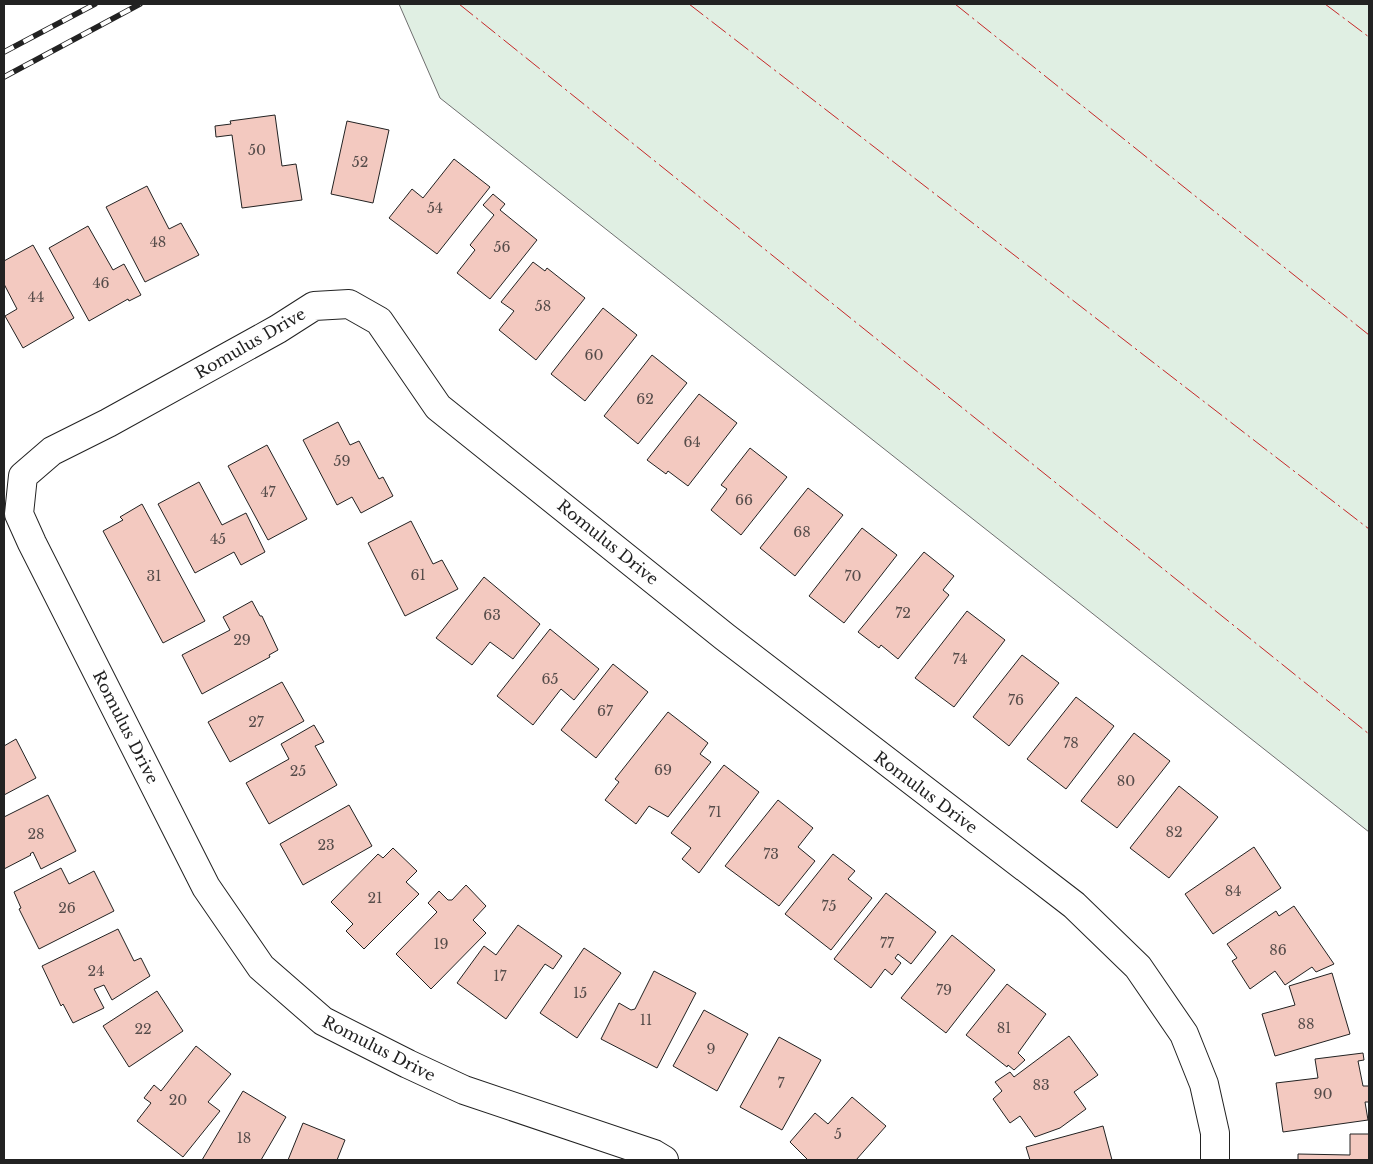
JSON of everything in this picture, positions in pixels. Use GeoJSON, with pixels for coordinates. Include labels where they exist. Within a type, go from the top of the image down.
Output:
{"type":"FeatureCollection","features":[{"type":"Feature","properties":{"kind":"street","name":"Romulus Drive"},"geometry":{"type":"LineString","coordinates":[[664,1160],[654,1154],[464,1090],[408,1064],[323,1021],[261,967],[206,887],[32,543],[19,514],[24,476],[52,451],[108,423],[261,338],[314,306],[349,304],[379,321],[438,407],[725,637],[1074,905],[1138,967],[1184,1034],[1204,1084],[1215,1133],[1215,1160]]}},
{"type":"Feature","properties":{"kind":"green space"},"geometry":{"type":"Polygon","coordinates":[[[399,4],[1369,4],[1369,832],[440,98],[399,4]]]}},
{"type":"Feature","properties":{"kind":"building"},"geometry":{"type":"Polygon","coordinates":[[[275,115],[282,166],[296,164],[302,200],[242,208],[232,135],[216,137],[215,126],[231,124],[230,121],[275,115]]]}},
{"type":"Feature","properties":{"kind":"building"},"geometry":{"type":"Polygon","coordinates":[[[347,121],[389,130],[373,203],[331,194],[347,121]]]}},
{"type":"Feature","properties":{"kind":"building"},"geometry":{"type":"Polygon","coordinates":[[[454,159],[490,187],[437,254],[389,218],[412,189],[423,198],[454,159]]]}},
{"type":"Feature","properties":{"kind":"building"},"geometry":{"type":"Polygon","coordinates":[[[147,186],[169,229],[181,223],[199,255],[145,282],[106,207],[147,186]]]}},
{"type":"Feature","properties":{"kind":"building"},"geometry":{"type":"Polygon","coordinates":[[[493,194],[505,204],[500,210],[537,240],[490,299],[457,273],[475,250],[470,245],[494,215],[483,205],[493,194]]]}},
{"type":"Feature","properties":{"kind":"building"},"geometry":{"type":"Polygon","coordinates":[[[88,226],[113,270],[124,264],[141,295],[129,301],[128,299],[89,321],[49,248],[88,226]]]}},
{"type":"Feature","properties":{"kind":"building"},"geometry":{"type":"Polygon","coordinates":[[[33,245],[74,318],[23,348],[5,316],[17,309],[4,284],[4,261],[33,245]]]}},
{"type":"Feature","properties":{"kind":"building"},"geometry":{"type":"Polygon","coordinates":[[[533,262],[545,271],[547,268],[585,298],[536,360],[499,330],[514,311],[501,302],[533,262]]]}},
{"type":"Feature","properties":{"kind":"building"},"geometry":{"type":"Polygon","coordinates":[[[603,308],[637,335],[585,401],[551,374],[603,308]]]}},
{"type":"Feature","properties":{"kind":"building"},"geometry":{"type":"Polygon","coordinates":[[[652,355],[687,383],[638,444],[604,416],[652,355]]]}},
{"type":"Feature","properties":{"kind":"building"},"geometry":{"type":"Polygon","coordinates":[[[699,394],[737,423],[688,486],[668,471],[666,474],[647,460],[699,394]]]}},
{"type":"Feature","properties":{"kind":"building"},"geometry":{"type":"Polygon","coordinates":[[[338,422],[350,445],[359,441],[379,479],[383,477],[393,496],[361,513],[352,497],[337,505],[303,440],[338,422]]]}},
{"type":"Feature","properties":{"kind":"building"},"geometry":{"type":"Polygon","coordinates":[[[267,445],[307,519],[268,540],[228,466],[267,445]]]}},
{"type":"Feature","properties":{"kind":"building"},"geometry":{"type":"Polygon","coordinates":[[[750,448],[787,477],[741,535],[711,510],[727,489],[721,485],[750,448]]]}},
{"type":"Feature","properties":{"kind":"building"},"geometry":{"type":"Polygon","coordinates":[[[199,482],[222,525],[246,513],[265,552],[241,565],[234,552],[195,573],[158,504],[199,482]]]}},
{"type":"Feature","properties":{"kind":"building"},"geometry":{"type":"Polygon","coordinates":[[[808,488],[843,515],[795,576],[760,548],[808,488]]]}},
{"type":"Feature","properties":{"kind":"building"},"geometry":{"type":"Polygon","coordinates":[[[142,504],[205,621],[163,643],[103,531],[123,520],[120,517],[142,504]]]}},
{"type":"Feature","properties":{"kind":"building"},"geometry":{"type":"Polygon","coordinates":[[[411,521],[433,564],[442,560],[458,589],[405,616],[368,543],[411,521]]]}},
{"type":"Feature","properties":{"kind":"building"},"geometry":{"type":"Polygon","coordinates":[[[862,528],[897,555],[844,623],[809,596],[862,528]]]}},
{"type":"Feature","properties":{"kind":"building"},"geometry":{"type":"Polygon","coordinates":[[[924,552],[954,576],[943,590],[949,595],[898,659],[881,645],[879,648],[858,632],[924,552]]]}},
{"type":"Feature","properties":{"kind":"building"},"geometry":{"type":"Polygon","coordinates":[[[484,577],[540,624],[513,659],[490,642],[472,665],[436,638],[484,577]]]}},
{"type":"Feature","properties":{"kind":"building"},"geometry":{"type":"Polygon","coordinates":[[[252,601],[260,616],[262,616],[278,650],[269,655],[270,657],[202,694],[182,655],[230,630],[223,617],[252,601]]]}},
{"type":"Feature","properties":{"kind":"building"},"geometry":{"type":"Polygon","coordinates":[[[967,611],[1005,640],[954,707],[915,678],[967,611]]]}},
{"type":"Feature","properties":{"kind":"building"},"geometry":{"type":"Polygon","coordinates":[[[550,629],[599,669],[574,700],[561,689],[533,725],[497,696],[550,629]]]}},
{"type":"Feature","properties":{"kind":"building"},"geometry":{"type":"Polygon","coordinates":[[[1022,655],[1059,683],[1009,746],[973,717],[1022,655]]]}},
{"type":"Feature","properties":{"kind":"building"},"geometry":{"type":"Polygon","coordinates":[[[613,664],[648,692],[596,758],[561,730],[613,664]]]}},
{"type":"Feature","properties":{"kind":"building"},"geometry":{"type":"Polygon","coordinates":[[[282,682],[304,721],[230,762],[208,722],[282,682]]]}},
{"type":"Feature","properties":{"kind":"building"},"geometry":{"type":"Polygon","coordinates":[[[1076,697],[1114,726],[1066,789],[1027,759],[1076,697]]]}},
{"type":"Feature","properties":{"kind":"building"},"geometry":{"type":"Polygon","coordinates":[[[668,712],[708,743],[700,754],[711,762],[668,817],[649,806],[636,824],[605,800],[619,782],[615,779],[668,712]]]}},
{"type":"Feature","properties":{"kind":"building"},"geometry":{"type":"Polygon","coordinates":[[[314,725],[324,742],[315,746],[337,785],[269,824],[246,783],[289,759],[281,744],[314,725]]]}},
{"type":"Feature","properties":{"kind":"building"},"geometry":{"type":"Polygon","coordinates":[[[1134,733],[1170,761],[1117,828],[1081,801],[1134,733]]]}},
{"type":"Feature","properties":{"kind":"building"},"geometry":{"type":"Polygon","coordinates":[[[16,739],[36,778],[4,795],[4,746],[16,739]]]}},
{"type":"Feature","properties":{"kind":"building"},"geometry":{"type":"Polygon","coordinates":[[[724,765],[759,792],[699,873],[682,859],[691,848],[671,833],[724,765]]]}},
{"type":"Feature","properties":{"kind":"building"},"geometry":{"type":"Polygon","coordinates":[[[1179,786],[1218,817],[1169,878],[1130,848],[1179,786]]]}},
{"type":"Feature","properties":{"kind":"building"},"geometry":{"type":"Polygon","coordinates":[[[48,795],[76,851],[41,869],[33,852],[31,855],[4,869],[4,817],[48,795]]]}},
{"type":"Feature","properties":{"kind":"building"},"geometry":{"type":"Polygon","coordinates":[[[778,800],[813,828],[798,847],[815,861],[779,906],[725,866],[778,800]]]}},
{"type":"Feature","properties":{"kind":"building"},"geometry":{"type":"Polygon","coordinates":[[[349,805],[372,846],[303,885],[280,844],[349,805]]]}},
{"type":"Feature","properties":{"kind":"building"},"geometry":{"type":"Polygon","coordinates":[[[1254,847],[1281,888],[1213,934],[1185,894],[1254,847]]]}},
{"type":"Feature","properties":{"kind":"building"},"geometry":{"type":"Polygon","coordinates":[[[393,848],[417,871],[406,882],[419,894],[364,949],[346,931],[353,924],[331,902],[378,854],[383,858],[393,848]]]}},
{"type":"Feature","properties":{"kind":"building"},"geometry":{"type":"Polygon","coordinates":[[[833,854],[855,871],[848,879],[872,898],[831,950],[785,914],[833,854]]]}},
{"type":"Feature","properties":{"kind":"building"},"geometry":{"type":"Polygon","coordinates":[[[61,868],[69,884],[94,871],[114,911],[39,949],[19,909],[21,908],[14,892],[61,868]]]}},
{"type":"Feature","properties":{"kind":"building"},"geometry":{"type":"Polygon","coordinates":[[[466,885],[486,906],[473,920],[486,933],[431,989],[396,954],[437,912],[428,903],[439,891],[448,900],[452,900],[466,885]]]}},
{"type":"Feature","properties":{"kind":"building"},"geometry":{"type":"Polygon","coordinates":[[[886,893],[936,932],[911,964],[898,954],[895,958],[901,963],[892,975],[885,969],[871,988],[834,959],[886,893]]]}},
{"type":"Feature","properties":{"kind":"building"},"geometry":{"type":"Polygon","coordinates":[[[1294,906],[1334,964],[1316,972],[1312,967],[1285,985],[1275,971],[1250,989],[1232,961],[1237,958],[1227,944],[1276,911],[1279,916],[1294,906]]]}},
{"type":"Feature","properties":{"kind":"building"},"geometry":{"type":"Polygon","coordinates":[[[518,925],[562,956],[553,969],[545,964],[506,1019],[457,983],[484,946],[496,955],[518,925]]]}},
{"type":"Feature","properties":{"kind":"building"},"geometry":{"type":"Polygon","coordinates":[[[118,929],[134,961],[141,958],[150,976],[112,1000],[104,985],[94,989],[104,1008],[73,1023],[63,1004],[61,1006],[42,966],[118,929]]]}},
{"type":"Feature","properties":{"kind":"building"},"geometry":{"type":"Polygon","coordinates":[[[952,935],[995,970],[946,1033],[901,998],[952,935]]]}},
{"type":"Feature","properties":{"kind":"building"},"geometry":{"type":"Polygon","coordinates":[[[584,948],[621,973],[577,1038],[540,1013],[584,948]]]}},
{"type":"Feature","properties":{"kind":"building"},"geometry":{"type":"Polygon","coordinates":[[[654,971],[696,993],[657,1068],[601,1039],[619,1003],[631,1010],[635,1009],[654,971]]]}},
{"type":"Feature","properties":{"kind":"building"},"geometry":{"type":"Polygon","coordinates":[[[1332,973],[1350,1034],[1275,1056],[1262,1014],[1295,1005],[1289,986],[1332,973]]]}},
{"type":"Feature","properties":{"kind":"building"},"geometry":{"type":"Polygon","coordinates":[[[1007,984],[1046,1014],[1018,1053],[1025,1060],[1014,1070],[1008,1065],[1007,1067],[966,1035],[1007,984]]]}},
{"type":"Feature","properties":{"kind":"building"},"geometry":{"type":"Polygon","coordinates":[[[157,991],[183,1031],[129,1067],[103,1026],[157,991]]]}},
{"type":"Feature","properties":{"kind":"building"},"geometry":{"type":"Polygon","coordinates":[[[704,1010],[748,1034],[717,1091],[673,1066],[704,1010]]]}},
{"type":"Feature","properties":{"kind":"building"},"geometry":{"type":"Polygon","coordinates":[[[1069,1036],[1098,1075],[1074,1092],[1086,1109],[1060,1128],[1035,1137],[1020,1116],[1010,1123],[993,1099],[1002,1091],[995,1082],[1010,1072],[1014,1077],[1069,1036]]]}},
{"type":"Feature","properties":{"kind":"building"},"geometry":{"type":"Polygon","coordinates":[[[779,1037],[821,1060],[782,1130],[740,1107],[779,1037]]]}},
{"type":"Feature","properties":{"kind":"building"},"geometry":{"type":"Polygon","coordinates":[[[196,1046],[231,1074],[208,1102],[220,1111],[183,1157],[137,1121],[151,1103],[144,1098],[154,1085],[161,1091],[196,1046]]]}},
{"type":"Feature","properties":{"kind":"building"},"geometry":{"type":"Polygon","coordinates":[[[1363,1053],[1364,1060],[1358,1061],[1363,1086],[1369,1086],[1369,1102],[1365,1102],[1368,1120],[1283,1132],[1276,1083],[1318,1078],[1315,1059],[1363,1053]]]}},
{"type":"Feature","properties":{"kind":"building"},"geometry":{"type":"Polygon","coordinates":[[[243,1091],[286,1117],[261,1160],[202,1160],[243,1091]]]}},
{"type":"Feature","properties":{"kind":"building"},"geometry":{"type":"Polygon","coordinates":[[[852,1097],[886,1126],[856,1160],[808,1160],[790,1142],[815,1113],[828,1124],[852,1097]]]}},
{"type":"Feature","properties":{"kind":"building"},"geometry":{"type":"Polygon","coordinates":[[[303,1123],[345,1140],[337,1160],[288,1160],[303,1123]]]}},
{"type":"Feature","properties":{"kind":"building"},"geometry":{"type":"Polygon","coordinates":[[[1103,1126],[1112,1160],[1030,1160],[1026,1147],[1103,1126]]]}},
{"type":"Feature","properties":{"kind":"building"},"geometry":{"type":"Polygon","coordinates":[[[1350,1134],[1369,1134],[1369,1160],[1298,1160],[1298,1154],[1350,1155],[1350,1134]]]}},
{"type":"Feature","properties":{"kind":"railway"},"geometry":{"type":"LineString","coordinates":[[4,52],[95,4]]}},
{"type":"Feature","properties":{"kind":"railway"},"geometry":{"type":"LineString","coordinates":[[4,77],[140,4]]}},
{"type":"Feature","properties":{"kind":"power"},"geometry":{"type":"LineString","coordinates":[[459,4],[1369,734]]}},
{"type":"Feature","properties":{"kind":"power"},"geometry":{"type":"LineString","coordinates":[[689,4],[1369,529]]}},
{"type":"Feature","properties":{"kind":"power"},"geometry":{"type":"LineString","coordinates":[[955,4],[1369,335]]}},
{"type":"Feature","properties":{"kind":"power"},"geometry":{"type":"LineString","coordinates":[[1325,4],[1369,37]]}}]}
